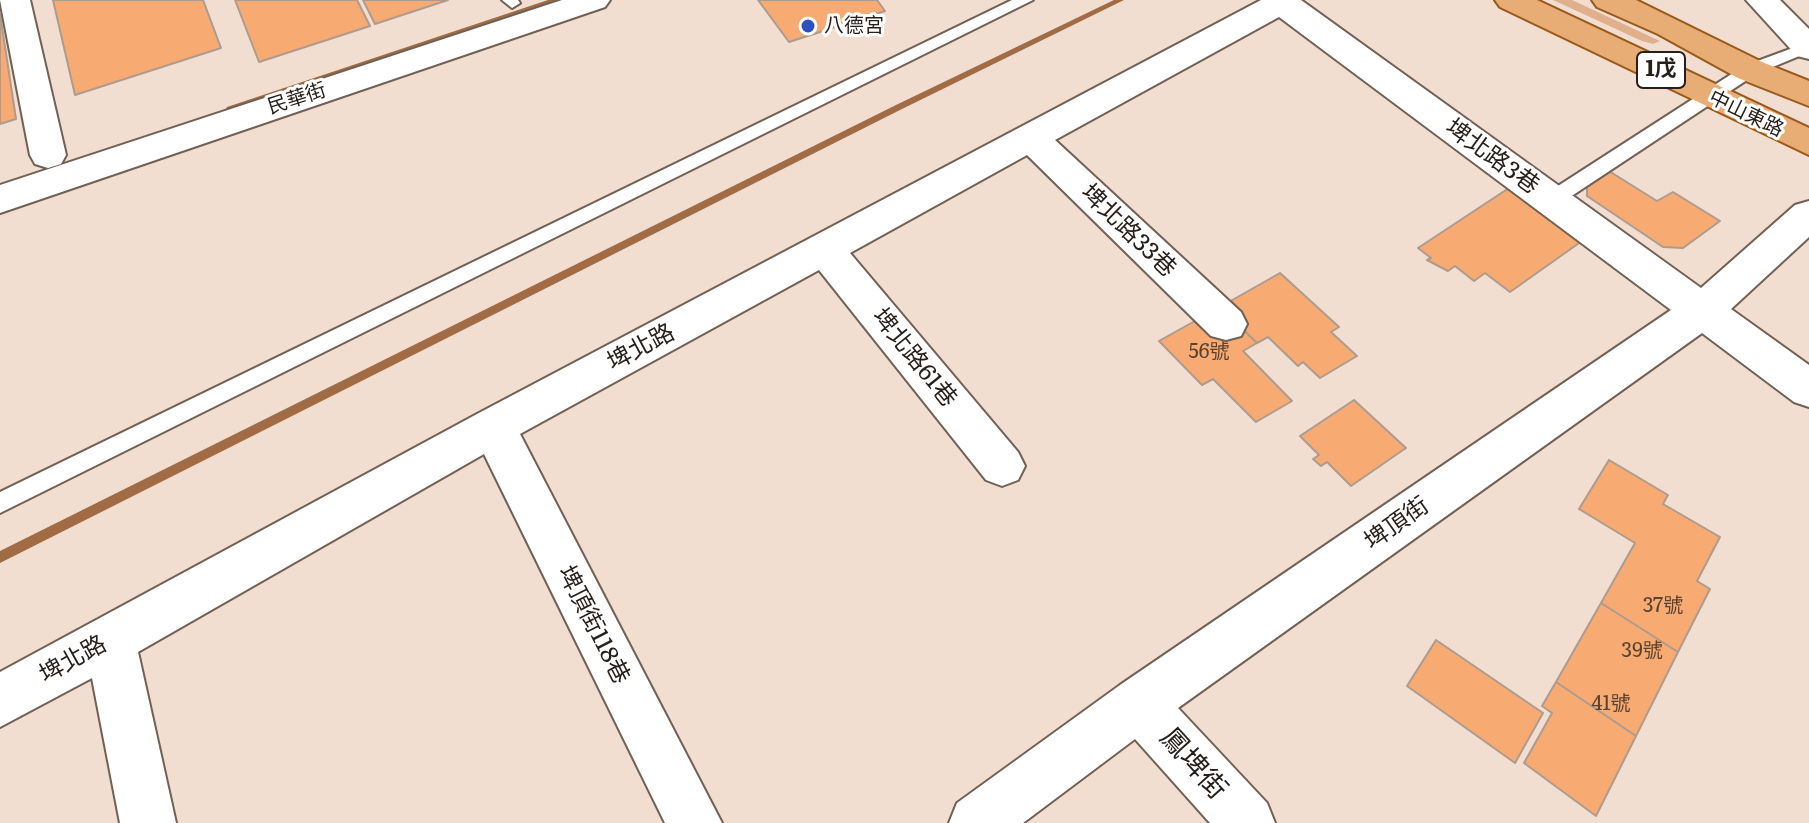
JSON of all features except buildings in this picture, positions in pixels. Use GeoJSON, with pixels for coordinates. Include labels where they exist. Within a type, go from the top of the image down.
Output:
{"type":"FeatureCollection","features":[{"type":"Feature","properties":{"kind":"main road","name":"中山東路"},"geometry":{"type":"LineString","coordinates":[[1511,0],[1809,143]]}},
{"type":"Feature","properties":{"kind":"main road","name":"中山東路"},"geometry":{"type":"LineString","coordinates":[[1608,0],[1670,27],[1750,70],[1809,94]]}},
{"type":"Feature","properties":{"kind":"street"},"geometry":{"type":"LineString","coordinates":[[14,0],[48,155]]}},
{"type":"Feature","properties":{"kind":"street","name":"民華街"},"geometry":{"type":"LineString","coordinates":[[0,199],[594,0]]}},
{"type":"Feature","properties":{"kind":"street"},"geometry":{"type":"LineString","coordinates":[[1762,0],[1808,39]]}},
{"type":"Feature","properties":{"kind":"street"},"geometry":{"type":"LineString","coordinates":[[1794,0],[1808,39]]}},
{"type":"Feature","properties":{"kind":"street"},"geometry":{"type":"LineString","coordinates":[[0,170],[48,155],[73,152],[515,1]]}},
{"type":"Feature","properties":{"kind":"street","name":"埤北路"},"geometry":{"type":"LineString","coordinates":[[0,701],[493,427],[1283,1]]}},
{"type":"Feature","properties":{"kind":"street","name":"埤北路3巷"},"geometry":{"type":"LineString","coordinates":[[1283,1],[1703,310]]}},
{"type":"Feature","properties":{"kind":"street","name":"埤北路33巷"},"geometry":{"type":"LineString","coordinates":[[1031,138],[1226,324]]}},
{"type":"Feature","properties":{"kind":"street","name":"埤頂街"},"geometry":{"type":"LineString","coordinates":[[977,823],[1139,704],[1703,310],[1809,215]]}},
{"type":"Feature","properties":{"kind":"street","name":"埤北路61巷"},"geometry":{"type":"LineString","coordinates":[[825,250],[1002,466]]}},
{"type":"Feature","properties":{"kind":"street"},"geometry":{"type":"LineString","coordinates":[[1703,310],[1809,389]]}},
{"type":"Feature","properties":{"kind":"street","name":"埤頂街118巷"},"geometry":{"type":"LineString","coordinates":[[493,427],[694,823]]}},
{"type":"Feature","properties":{"kind":"street"},"geometry":{"type":"LineString","coordinates":[[110,640],[148,823]]}},
{"type":"Feature","properties":{"kind":"street","name":"鳳埤街"},"geometry":{"type":"LineString","coordinates":[[1139,704],[1247,823]]}},
{"type":"Feature","properties":{"kind":"lane"},"geometry":{"type":"LineString","coordinates":[[0,503],[1025,0]]}},
{"type":"Feature","properties":{"kind":"lane"},"geometry":{"type":"LineString","coordinates":[[1551,200],[1750,70],[1808,39]]}},
{"type":"Feature","properties":{"kind":"shaded area"},"geometry":{"type":"Polygon","coordinates":[[[1553,0],[1572,0],[1660,41],[1653,44],[1642,41],[1553,0]]]}},
{"type":"Feature","properties":{"kind":"waterway"},"geometry":{"type":"LineString","coordinates":[[230,109],[556,0]]}},
{"type":"Feature","properties":{"kind":"waterway"},"geometry":{"type":"LineString","coordinates":[[0,557],[899,107],[1120,0]]}},
{"type":"Feature","properties":{"kind":"place","name":"八德宮"},"geometry":{"type":"Point","coordinates":[808,26]}}]}
